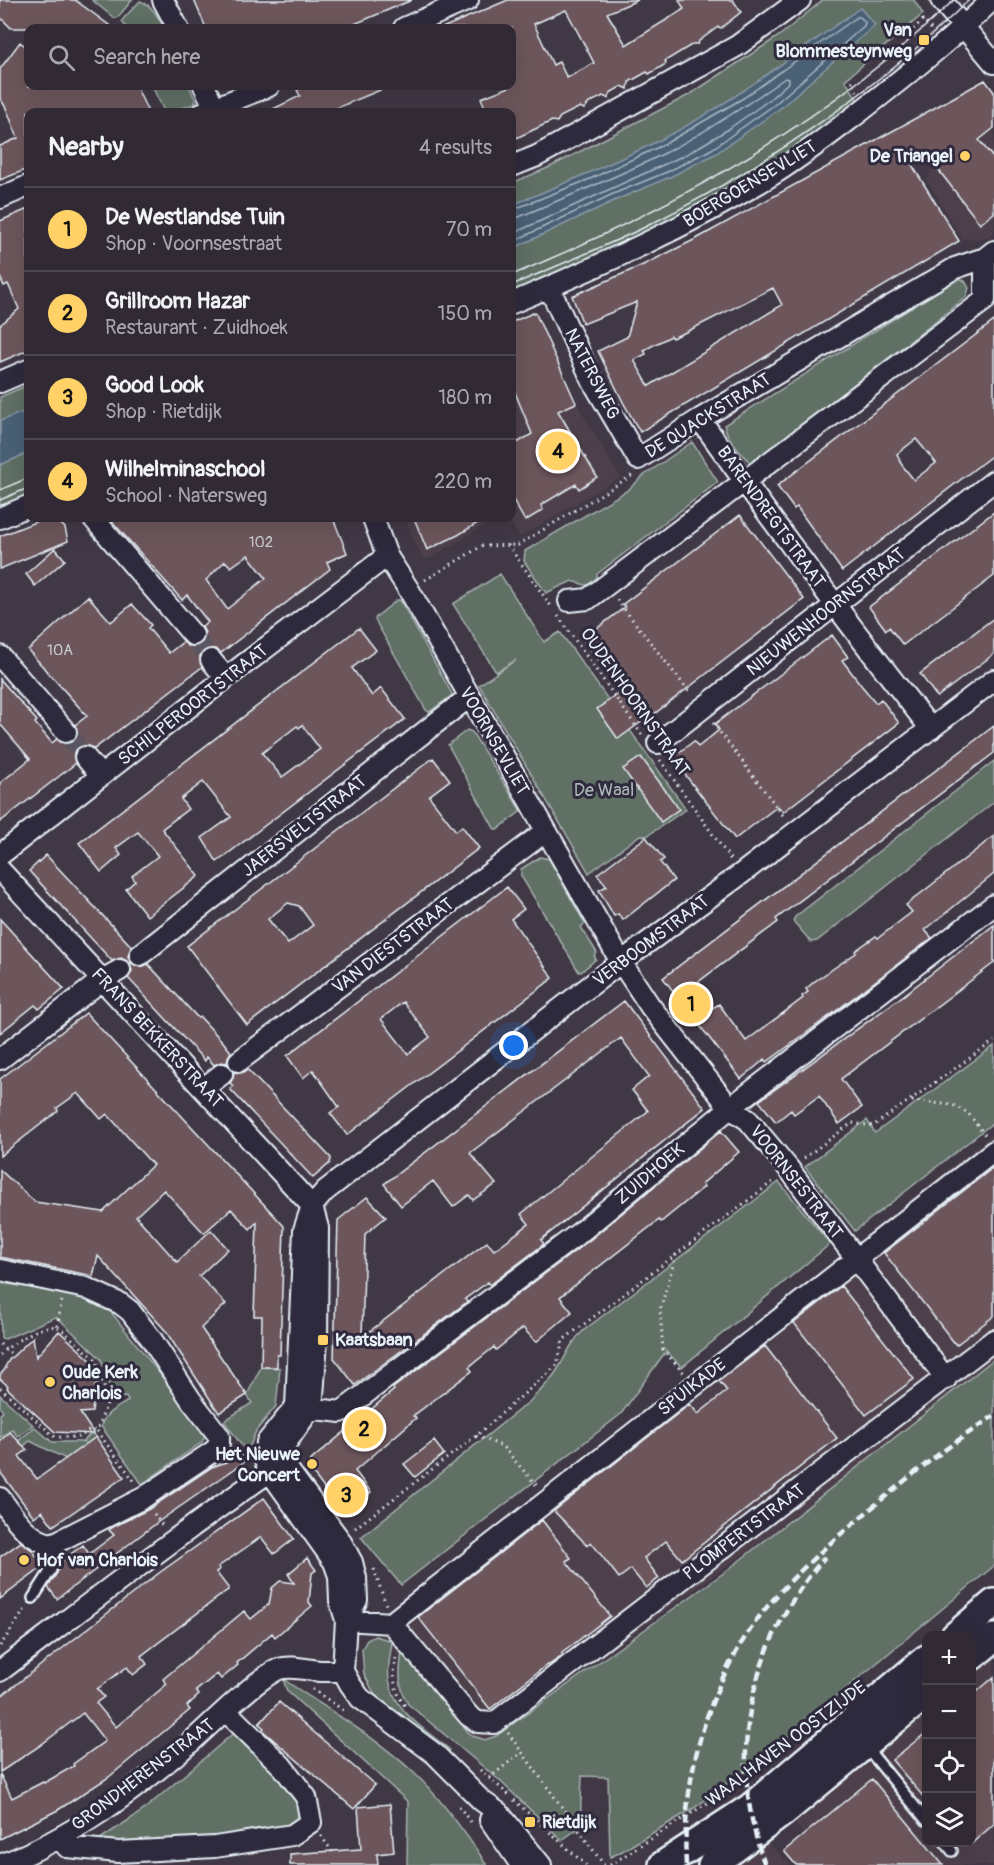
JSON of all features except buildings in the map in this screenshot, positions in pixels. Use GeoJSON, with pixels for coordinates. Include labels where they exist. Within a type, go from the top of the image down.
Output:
{"type":"FeatureCollection","features":[{"type":"Feature","properties":{"kind":"main road"},"geometry":{"type":"LineString","coordinates":[[960,1631],[994,1603]]}},
{"type":"Feature","properties":{"kind":"main road"},"geometry":{"type":"LineString","coordinates":[[976,1653],[994,1638]]}},
{"type":"Feature","properties":{"kind":"main road","name":"WAALHAVEN OOSTZIJDE"},"geometry":{"type":"LineString","coordinates":[[712,1865],[782,1813],[922,1664]]}},
{"type":"Feature","properties":{"kind":"main road","name":"WAALHAVEN OOSTZIJDE"},"geometry":{"type":"LineString","coordinates":[[663,1865],[855,1735],[922,1697]]}},
{"type":"Feature","properties":{"kind":"street"},"geometry":{"type":"LineString","coordinates":[[163,0],[176,24]]}},
{"type":"Feature","properties":{"kind":"street"},"geometry":{"type":"LineString","coordinates":[[413,24],[468,0]]}},
{"type":"Feature","properties":{"kind":"street"},"geometry":{"type":"LineString","coordinates":[[516,164],[737,46],[800,0]]}},
{"type":"Feature","properties":{"kind":"street"},"geometry":{"type":"LineString","coordinates":[[941,0],[994,63]]}},
{"type":"Feature","properties":{"kind":"street","name":"BOERGOENSEVLIET"},"geometry":{"type":"LineString","coordinates":[[516,301],[674,231],[773,175],[823,140],[945,45],[993,0]]}},
{"type":"Feature","properties":{"kind":"street"},"geometry":{"type":"LineString","coordinates":[[205,90],[211,108]]}},
{"type":"Feature","properties":{"kind":"street"},"geometry":{"type":"LineString","coordinates":[[219,108],[260,90]]}},
{"type":"Feature","properties":{"kind":"street"},"geometry":{"type":"LineString","coordinates":[[0,198],[24,188]]}},
{"type":"Feature","properties":{"kind":"street","name":"DE QUACKSTRAAT"},"geometry":{"type":"LineString","coordinates":[[569,601],[588,599],[985,300],[990,254],[955,268],[700,419],[638,459]]}},
{"type":"Feature","properties":{"kind":"street","name":"NATERSWEG"},"geometry":{"type":"LineString","coordinates":[[549,287],[594,382],[638,459]]}},
{"type":"Feature","properties":{"kind":"street"},"geometry":{"type":"LineString","coordinates":[[0,382],[24,372]]}},
{"type":"Feature","properties":{"kind":"street","name":"BARENDREGTSTRAAT"},"geometry":{"type":"LineString","coordinates":[[700,419],[835,604],[931,729]]}},
{"type":"Feature","properties":{"kind":"street","name":"NIEUWENHOORNSTRAAT"},"geometry":{"type":"LineString","coordinates":[[654,746],[994,481]]}},
{"type":"Feature","properties":{"kind":"street"},"geometry":{"type":"LineString","coordinates":[[0,518],[24,508]]}},
{"type":"Feature","properties":{"kind":"street"},"geometry":{"type":"LineString","coordinates":[[96,522],[193,635]]}},
{"type":"Feature","properties":{"kind":"street","name":"VOORNSEVLIET"},"geometry":{"type":"LineString","coordinates":[[374,522],[387,556],[409,590],[621,962]]}},
{"type":"Feature","properties":{"kind":"street","name":"SCHILPEROORTSTRAAT"},"geometry":{"type":"LineString","coordinates":[[0,855],[226,678],[387,556]]}},
{"type":"Feature","properties":{"kind":"street"},"geometry":{"type":"LineString","coordinates":[[0,656],[66,732]]}},
{"type":"Feature","properties":{"kind":"street"},"geometry":{"type":"LineString","coordinates":[[211,660],[226,678]]}},
{"type":"Feature","properties":{"kind":"street","name":"VERBOOMSTRAAT"},"geometry":{"type":"LineString","coordinates":[[312,1206],[325,1191],[621,962],[994,680]]}},
{"type":"Feature","properties":{"kind":"street","name":"JAERSVELTSTRAAT"},"geometry":{"type":"LineString","coordinates":[[140,955],[469,697]]}},
{"type":"Feature","properties":{"kind":"street"},"geometry":{"type":"LineString","coordinates":[[85,757],[101,776]]}},
{"type":"Feature","properties":{"kind":"street","name":"VAN DIESTSTRAAT"},"geometry":{"type":"LineString","coordinates":[[239,1061],[546,831]]}},
{"type":"Feature","properties":{"kind":"street","name":"FRANS BEKKERSTRAAT"},"geometry":{"type":"LineString","coordinates":[[0,870],[312,1206]]}},
{"type":"Feature","properties":{"kind":"street","name":"ZUIDHOEK"},"geometry":{"type":"LineString","coordinates":[[303,1407],[341,1412],[583,1230],[730,1108],[994,905]]}},
{"type":"Feature","properties":{"kind":"street","name":"VOORNSESTRAAT"},"geometry":{"type":"LineString","coordinates":[[621,962],[650,1006],[730,1108],[748,1120],[789,1169],[946,1379]]}},
{"type":"Feature","properties":{"kind":"street"},"geometry":{"type":"LineString","coordinates":[[0,1059],[102,980],[120,970]]}},
{"type":"Feature","properties":{"kind":"street"},"geometry":{"type":"LineString","coordinates":[[204,1088],[222,1074]]}},
{"type":"Feature","properties":{"kind":"street","name":"SPUIKADE"},"geometry":{"type":"LineString","coordinates":[[391,1623],[994,1151]]}},
{"type":"Feature","properties":{"kind":"street"},"geometry":{"type":"LineString","coordinates":[[312,1206],[304,1230],[303,1407],[267,1442],[265,1461],[276,1467],[340,1540],[352,1562],[356,1578],[357,1600],[346,1620],[343,1671],[350,1684],[360,1698],[435,1754],[482,1801],[499,1813],[541,1865]]}},
{"type":"Feature","properties":{"kind":"street"},"geometry":{"type":"LineString","coordinates":[[0,1270],[86,1288],[110,1297],[130,1311],[191,1400],[219,1436],[219,1444],[215,1450],[146,1503],[52,1544],[42,1543],[31,1535],[0,1498]]}},
{"type":"Feature","properties":{"kind":"street","name":"PLOMPERTSTRAAT"},"geometry":{"type":"LineString","coordinates":[[496,1721],[946,1379],[994,1340]]}},
{"type":"Feature","properties":{"kind":"street"},"geometry":{"type":"LineString","coordinates":[[0,1671],[208,1514],[276,1467]]}},
{"type":"Feature","properties":{"kind":"street"},"geometry":{"type":"LineString","coordinates":[[346,1620],[391,1623],[469,1716],[478,1722],[496,1721]]}},
{"type":"Feature","properties":{"kind":"street"},"geometry":{"type":"LineString","coordinates":[[280,1669],[306,1668],[320,1671],[343,1671]]}},
{"type":"Feature","properties":{"kind":"street","name":"GRONDHERENSTRAAT"},"geometry":{"type":"LineString","coordinates":[[0,1865],[60,1838],[118,1800],[181,1750],[257,1684],[280,1669]]}},
{"type":"Feature","properties":{"kind":"street","name":"GRONDHERENSTRAAT"},"geometry":{"type":"LineString","coordinates":[[60,1838],[67,1847],[118,1852],[215,1847],[292,1835],[311,1822],[306,1797],[282,1766],[226,1712]]}},
{"type":"Feature","properties":{"kind":"street"},"geometry":{"type":"LineString","coordinates":[[482,1801],[489,1820],[521,1865]]}},
{"type":"Feature","properties":{"kind":"lane"},"geometry":{"type":"LineString","coordinates":[[33,1598],[51,1570],[59,1541]]}},
{"type":"Feature","properties":{"kind":"lane"},"geometry":{"type":"LineString","coordinates":[[855,1735],[922,1814]]}},
{"type":"Feature","properties":{"kind":"lane"},"geometry":{"type":"LineString","coordinates":[[949,1847],[952,1851]]}},
{"type":"Feature","properties":{"kind":"path"},"geometry":{"type":"LineString","coordinates":[[910,34],[923,20],[945,45]]}},
{"type":"Feature","properties":{"kind":"path","name":"DE QUACKSTRAAT"},"geometry":{"type":"LineString","coordinates":[[409,590],[482,546],[518,545],[633,475],[638,459]]}},
{"type":"Feature","properties":{"kind":"path","name":"OUDENHOORNSTRAAT"},"geometry":{"type":"LineString","coordinates":[[508,545],[654,746],[741,873]]}},
{"type":"Feature","properties":{"kind":"path"},"geometry":{"type":"LineString","coordinates":[[351,1531],[476,1436],[557,1365],[563,1340],[677,1253],[852,1123],[873,1126],[994,1041]]}},
{"type":"Feature","properties":{"kind":"path"},"geometry":{"type":"LineString","coordinates":[[910,1101],[953,1105],[968,1113],[981,1129]]}},
{"type":"Feature","properties":{"kind":"path"},"geometry":{"type":"LineString","coordinates":[[677,1253],[660,1310],[663,1350],[687,1376]]}},
{"type":"Feature","properties":{"kind":"path"},"geometry":{"type":"LineString","coordinates":[[57,1326],[66,1284]]}},
{"type":"Feature","properties":{"kind":"path"},"geometry":{"type":"LineString","coordinates":[[0,1356],[5,1349],[47,1326],[57,1326],[97,1363],[108,1400],[96,1431]]}},
{"type":"Feature","properties":{"kind":"path"},"geometry":{"type":"LineString","coordinates":[[0,1344],[10,1353]]}},
{"type":"Feature","properties":{"kind":"path"},"geometry":{"type":"LineString","coordinates":[[0,1388],[55,1437],[79,1437],[90,1430],[96,1431],[138,1486],[146,1503],[160,1523]]}},
{"type":"Feature","properties":{"kind":"path"},"geometry":{"type":"LineString","coordinates":[[476,1436],[502,1446],[549,1499]]}},
{"type":"Feature","properties":{"kind":"path"},"geometry":{"type":"LineString","coordinates":[[0,1646],[33,1598]]}},
{"type":"Feature","properties":{"kind":"path"},"geometry":{"type":"LineString","coordinates":[[396,1654],[393,1670],[394,1685],[406,1707]]}},
{"type":"Feature","properties":{"kind":"path"},"geometry":{"type":"LineString","coordinates":[[280,1669],[350,1715]]}},
{"type":"Feature","properties":{"kind":"path"},"geometry":{"type":"LineString","coordinates":[[496,1721],[522,1752],[604,1865]]}},
{"type":"Feature","properties":{"kind":"path"},"geometry":{"type":"LineString","coordinates":[[489,1778],[522,1752]]}},
{"type":"Feature","properties":{"kind":"path"},"geometry":{"type":"LineString","coordinates":[[473,1764],[586,1865]]}},
{"type":"Feature","properties":{"kind":"path","name":"WAALHAVEN OOSTZIJDE"},"geometry":{"type":"LineString","coordinates":[[610,1865],[758,1770]]}},
{"type":"Feature","properties":{"kind":"path"},"geometry":{"type":"LineString","coordinates":[[457,1804],[478,1833]]}},
{"type":"Feature","properties":{"kind":"shaded area","name":"De Triangel"},"geometry":{"type":"Polygon","coordinates":[[[985,80],[994,92],[994,233],[987,238],[962,239],[927,180],[930,176],[928,172],[939,161],[915,118],[985,80]]]}},
{"type":"Feature","properties":{"kind":"shaded area"},"geometry":{"type":"Polygon","coordinates":[[[516,397],[528,424],[576,403],[620,477],[520,537],[511,522],[516,522],[516,397]]]}},
{"type":"Feature","properties":{"kind":"shaded area"},"geometry":{"type":"Polygon","coordinates":[[[407,522],[491,522],[428,559],[421,556],[407,522]]]}},
{"type":"Feature","properties":{"kind":"shaded area"},"geometry":{"type":"Polygon","coordinates":[[[994,1133],[994,1373],[474,1749],[374,1627],[994,1133]]]}},
{"type":"Feature","properties":{"kind":"shaded area"},"geometry":{"type":"Polygon","coordinates":[[[994,1606],[994,1865],[823,1865],[769,1783],[922,1663],[922,1847],[976,1847],[976,1631],[994,1606]]]}},
{"type":"Feature","properties":{"kind":"shaded area"},"geometry":{"type":"Polygon","coordinates":[[[759,1834],[790,1865],[724,1865],[759,1834]]]}},
{"type":"Feature","properties":{"kind":"green space"},"geometry":{"type":"Polygon","coordinates":[[[92,0],[132,0],[118,17],[114,18],[92,0]]]}},
{"type":"Feature","properties":{"kind":"green space"},"geometry":{"type":"Polygon","coordinates":[[[823,0],[914,0],[923,14],[845,80],[858,100],[817,135],[690,211],[516,292],[516,181],[550,167],[689,95],[779,36],[823,0]]]}},
{"type":"Feature","properties":{"kind":"green space"},"geometry":{"type":"Polygon","coordinates":[[[140,1],[152,9],[162,24],[124,24],[122,21],[140,1]]]}},
{"type":"Feature","properties":{"kind":"green space"},"geometry":{"type":"Polygon","coordinates":[[[154,90],[191,90],[196,101],[194,104],[181,108],[163,108],[154,90]]]}},
{"type":"Feature","properties":{"kind":"green space"},"geometry":{"type":"Polygon","coordinates":[[[959,278],[965,281],[969,288],[966,297],[751,463],[735,446],[724,425],[959,278]]]}},
{"type":"Feature","properties":{"kind":"green space"},"geometry":{"type":"Polygon","coordinates":[[[24,387],[24,496],[0,506],[0,397],[24,387]]]}},
{"type":"Feature","properties":{"kind":"green space"},"geometry":{"type":"Polygon","coordinates":[[[692,442],[718,482],[597,574],[597,583],[592,587],[572,581],[546,593],[524,561],[525,551],[628,490],[643,476],[692,442]]]}},
{"type":"Feature","properties":{"kind":"green space","name":"De Waal"},"geometry":{"type":"Polygon","coordinates":[[[500,574],[544,642],[560,632],[686,809],[647,836],[640,835],[589,873],[479,685],[516,660],[496,672],[453,604],[500,574]]]}},
{"type":"Feature","properties":{"kind":"green space"},"geometry":{"type":"Polygon","coordinates":[[[397,600],[400,600],[452,694],[429,712],[375,620],[397,600]]]}},
{"type":"Feature","properties":{"kind":"green space"},"geometry":{"type":"Polygon","coordinates":[[[467,730],[472,732],[521,811],[497,830],[448,745],[467,730]]]}},
{"type":"Feature","properties":{"kind":"green space"},"geometry":{"type":"Polygon","coordinates":[[[994,761],[994,802],[817,941],[811,942],[793,921],[795,917],[994,761]]]}},
{"type":"Feature","properties":{"kind":"green space"},"geometry":{"type":"Polygon","coordinates":[[[540,857],[549,859],[585,924],[581,927],[597,953],[594,956],[596,959],[581,972],[521,876],[521,869],[540,857]]]}},
{"type":"Feature","properties":{"kind":"green space"},"geometry":{"type":"Polygon","coordinates":[[[994,1046],[994,1122],[855,1231],[805,1167],[867,1120],[875,1133],[994,1046]]]}},
{"type":"Feature","properties":{"kind":"green space"},"geometry":{"type":"Polygon","coordinates":[[[779,1182],[830,1244],[682,1367],[666,1351],[621,1414],[401,1585],[361,1537],[530,1401],[552,1378],[572,1344],[584,1330],[779,1182]]]}},
{"type":"Feature","properties":{"kind":"green space"},"geometry":{"type":"Polygon","coordinates":[[[0,1283],[72,1295],[111,1312],[205,1431],[202,1442],[142,1484],[101,1426],[108,1414],[128,1401],[126,1397],[113,1399],[101,1359],[55,1317],[5,1339],[1,1338],[0,1283]]]}},
{"type":"Feature","properties":{"kind":"green space"},"geometry":{"type":"Polygon","coordinates":[[[994,1359],[994,1566],[761,1759],[694,1808],[619,1853],[610,1857],[608,1777],[582,1776],[580,1827],[562,1840],[499,1780],[408,1704],[402,1691],[400,1672],[402,1652],[407,1650],[468,1732],[485,1740],[496,1736],[725,1572],[994,1359]]]}},
{"type":"Feature","properties":{"kind":"green space"},"geometry":{"type":"Polygon","coordinates":[[[261,1367],[280,1368],[276,1406],[256,1431],[250,1446],[245,1450],[224,1421],[252,1403],[247,1395],[261,1367]]]}},
{"type":"Feature","properties":{"kind":"green space"},"geometry":{"type":"Polygon","coordinates":[[[0,1395],[33,1425],[18,1437],[12,1429],[0,1438],[0,1414],[3,1412],[0,1407],[0,1395]]]}},
{"type":"Feature","properties":{"kind":"green space"},"geometry":{"type":"Polygon","coordinates":[[[35,1427],[52,1442],[83,1442],[92,1432],[97,1438],[66,1459],[30,1441],[0,1465],[0,1456],[35,1427]]]}},
{"type":"Feature","properties":{"kind":"green space"},"geometry":{"type":"Polygon","coordinates":[[[375,1636],[392,1641],[389,1679],[397,1701],[412,1719],[450,1750],[448,1752],[375,1695],[364,1674],[362,1649],[367,1640],[375,1636]]]}},
{"type":"Feature","properties":{"kind":"green space"},"geometry":{"type":"Polygon","coordinates":[[[283,1679],[399,1759],[443,1804],[487,1865],[407,1865],[408,1802],[287,1691],[283,1679]]]}},
{"type":"Feature","properties":{"kind":"green space"},"geometry":{"type":"Polygon","coordinates":[[[236,1731],[297,1792],[301,1812],[298,1821],[291,1827],[207,1843],[91,1845],[141,1812],[236,1731]]]}},
{"type":"Feature","properties":{"kind":"water"},"geometry":{"type":"Polygon","coordinates":[[[860,8],[875,25],[778,110],[715,154],[516,247],[516,203],[658,141],[711,112],[860,8]]]}},
{"type":"Feature","properties":{"kind":"water"},"geometry":{"type":"Polygon","coordinates":[[[24,412],[24,455],[0,465],[0,421],[24,412]]]}},
{"type":"Feature","properties":{"kind":"tunnel"},"geometry":{"type":"LineString","coordinates":[[193,635],[211,660]]}},
{"type":"Feature","properties":{"kind":"tunnel"},"geometry":{"type":"LineString","coordinates":[[66,732],[85,757]]}},
{"type":"Feature","properties":{"kind":"tram line"},"geometry":{"type":"LineString","coordinates":[[516,273],[632,221],[746,158],[801,123],[854,85],[954,0]]}},
{"type":"Feature","properties":{"kind":"tram line"},"geometry":{"type":"LineString","coordinates":[[516,283],[645,227],[732,180],[774,154],[856,97],[933,34],[969,0]]}},
{"type":"Feature","properties":{"kind":"tram line"},"geometry":{"type":"LineString","coordinates":[[0,490],[24,480]]}},
{"type":"Feature","properties":{"kind":"tram line"},"geometry":{"type":"LineString","coordinates":[[0,500],[24,490]]}},
{"type":"Feature","properties":{"kind":"railway"},"geometry":{"type":"LineString","coordinates":[[686,1865],[689,1795],[704,1726],[716,1692],[750,1630],[782,1590],[829,1544],[913,1474],[994,1416]]}},
{"type":"Feature","properties":{"kind":"railway"},"geometry":{"type":"LineString","coordinates":[[765,1865],[753,1824],[747,1783],[746,1743],[752,1703],[762,1664],[778,1627],[799,1591],[825,1557]]}},
{"type":"Feature","properties":{"kind":"place","name":"Van Blommesteynweg"},"geometry":{"type":"Point","coordinates":[924,40]}},
{"type":"Feature","properties":{"kind":"place","name":"De Triangel"},"geometry":{"type":"Point","coordinates":[965,156]}},
{"type":"Feature","properties":{"kind":"place","name":"Wilhelminaschool"},"geometry":{"type":"Point","coordinates":[558,451]}},
{"type":"Feature","properties":{"kind":"place","name":"De Westlandse Tuin"},"geometry":{"type":"Point","coordinates":[691,1004]}},
{"type":"Feature","properties":{"kind":"place","name":"Kaatsbaan"},"geometry":{"type":"Point","coordinates":[323,1340]}},
{"type":"Feature","properties":{"kind":"place","name":"Oude Kerk Charlois"},"geometry":{"type":"Point","coordinates":[50,1382]}},
{"type":"Feature","properties":{"kind":"place","name":"Grillroom Hazar"},"geometry":{"type":"Point","coordinates":[364,1429]}},
{"type":"Feature","properties":{"kind":"place","name":"Het Nieuwe Concert"},"geometry":{"type":"Point","coordinates":[312,1464]}},
{"type":"Feature","properties":{"kind":"place","name":"Good Look"},"geometry":{"type":"Point","coordinates":[346,1495]}},
{"type":"Feature","properties":{"kind":"place","name":"Hof van Charlois"},"geometry":{"type":"Point","coordinates":[24,1560]}},
{"type":"Feature","properties":{"kind":"place","name":"Rietdijk"},"geometry":{"type":"Point","coordinates":[530,1822]}}]}
